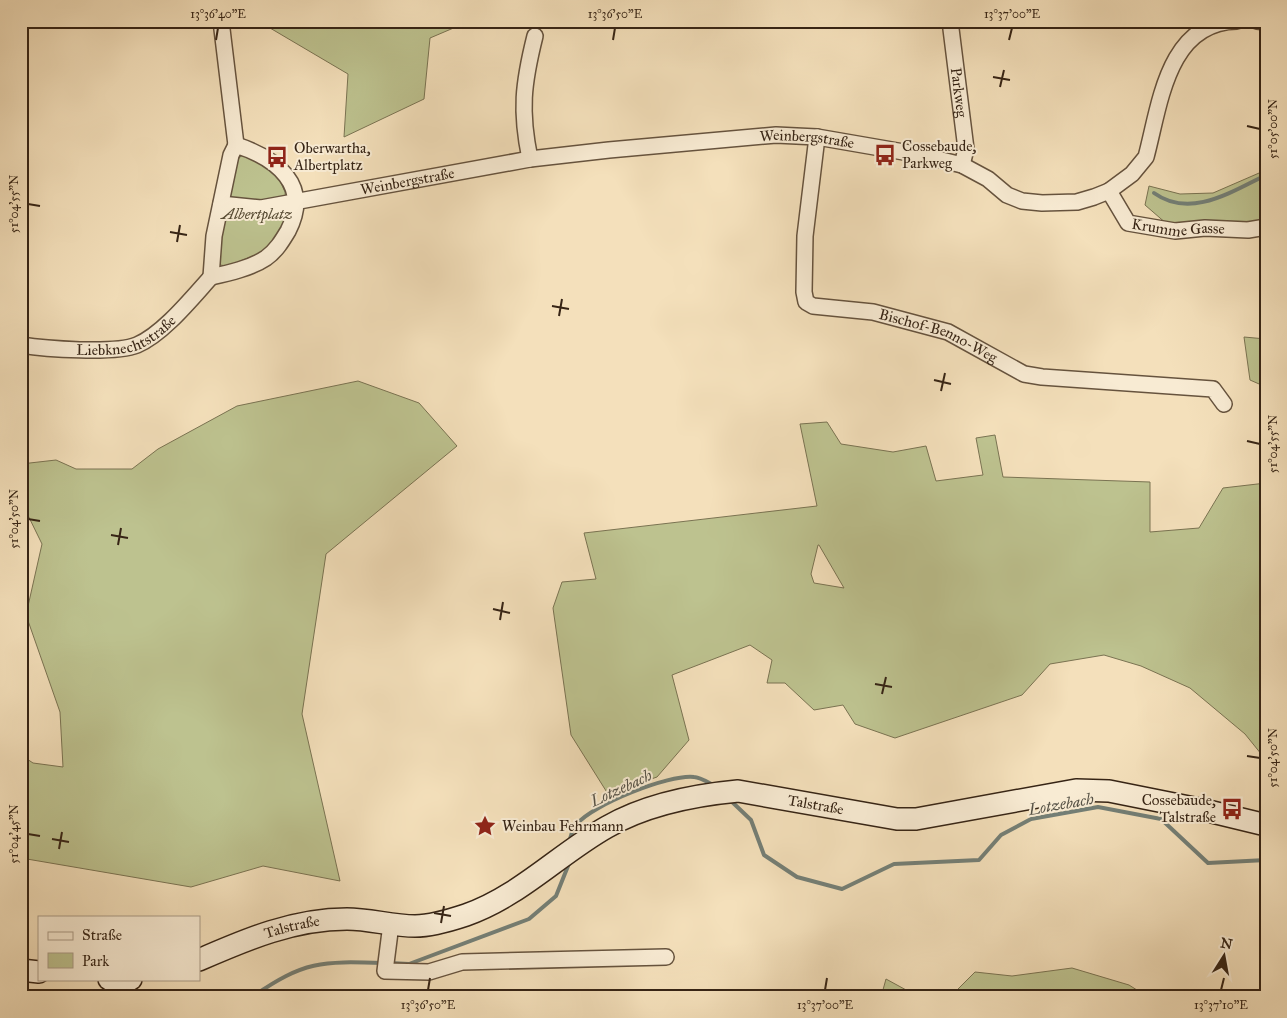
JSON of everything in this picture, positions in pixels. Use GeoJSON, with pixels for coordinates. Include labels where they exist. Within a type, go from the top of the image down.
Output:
{"type":"FeatureCollection","features":[{"type":"Feature","properties":{"kind":"street"},"geometry":{"type":"LineString","coordinates":[[221,21],[236,145],[231,155],[214,236],[211,277],[230,273],[266,258],[281,244],[290,226],[297,202],[288,178],[275,163],[236,145]]}},
{"type":"Feature","properties":{"kind":"street","name":"Parkweg"},"geometry":{"type":"LineString","coordinates":[[950,21],[966,149],[962,165]]}},
{"type":"Feature","properties":{"kind":"street","name":"Weinbergstraße"},"geometry":{"type":"LineString","coordinates":[[297,202],[530,159],[776,135],[817,137],[921,155],[962,165],[988,179],[1008,195],[1022,202],[1078,202],[1109,190],[1132,174],[1146,157],[1171,66],[1179,51],[1190,38],[1207,27],[1237,21]]}},
{"type":"Feature","properties":{"kind":"street"},"geometry":{"type":"LineString","coordinates":[[1257,21],[1266,22]]}},
{"type":"Feature","properties":{"kind":"street"},"geometry":{"type":"LineString","coordinates":[[530,159],[523,128],[524,80],[535,36]]}},
{"type":"Feature","properties":{"kind":"street","name":"Bischof-Benno-Weg"},"geometry":{"type":"LineString","coordinates":[[817,137],[805,236],[804,292],[806,302],[813,306],[873,312],[948,332],[1024,374],[1042,377],[1213,389],[1224,404]]}},
{"type":"Feature","properties":{"kind":"street","name":"Krumme Gasse"},"geometry":{"type":"LineString","coordinates":[[1109,190],[1128,223],[1175,231],[1205,228],[1248,230],[1266,227]]}},
{"type":"Feature","properties":{"kind":"street"},"geometry":{"type":"LineString","coordinates":[[221,204],[261,208],[297,202]]}},
{"type":"Feature","properties":{"kind":"street","name":"Liebknechtstraße"},"geometry":{"type":"LineString","coordinates":[[21,345],[59,350],[121,348],[137,345],[154,334],[211,277]]}},
{"type":"Feature","properties":{"kind":"street","name":"Talstraße"},"geometry":{"type":"LineString","coordinates":[[200,960],[257,935],[289,927],[348,919],[416,926],[467,914],[508,895],[608,826],[654,808],[712,794],[738,791],[897,819],[916,819],[1076,790],[1109,791],[1204,810],[1266,825]]}},
{"type":"Feature","properties":{"kind":"street"},"geometry":{"type":"LineString","coordinates":[[391,924],[385,971],[429,972],[462,962],[666,957]]}},
{"type":"Feature","properties":{"kind":"street"},"geometry":{"type":"LineString","coordinates":[[21,970],[38,972]]}},
{"type":"Feature","properties":{"kind":"green space"},"geometry":{"type":"Polygon","coordinates":[[[267,21],[470,21],[430,38],[424,99],[344,137],[348,74],[270,28],[267,21]]]}},
{"type":"Feature","properties":{"kind":"green space","name":"Albertplatz"},"geometry":{"type":"Polygon","coordinates":[[[241,156],[247,156],[261,162],[277,174],[285,192],[287,214],[277,241],[264,252],[227,266],[220,265],[218,259],[235,163],[241,156]]]}},
{"type":"Feature","properties":{"kind":"green space"},"geometry":{"type":"Polygon","coordinates":[[[1266,170],[1266,227],[1175,231],[1145,205],[1149,186],[1180,194],[1213,193],[1266,170]]]}},
{"type":"Feature","properties":{"kind":"green space"},"geometry":{"type":"Polygon","coordinates":[[[1244,337],[1266,339],[1266,387],[1250,380],[1244,337]]]}},
{"type":"Feature","properties":{"kind":"green space"},"geometry":{"type":"Polygon","coordinates":[[[358,381],[419,403],[457,446],[326,554],[302,714],[340,881],[263,866],[191,887],[21,858],[21,755],[33,763],[63,767],[60,712],[26,615],[42,544],[21,501],[21,464],[56,460],[76,469],[132,469],[158,449],[237,406],[358,381]]]}},
{"type":"Feature","properties":{"kind":"green space"},"geometry":{"type":"Polygon","coordinates":[[[827,422],[841,444],[893,452],[926,446],[936,481],[983,475],[976,438],[995,435],[1003,477],[1150,482],[1150,532],[1199,528],[1223,488],[1266,483],[1266,760],[1245,734],[1190,688],[1141,666],[1104,655],[1050,664],[1022,695],[895,738],[855,724],[843,705],[814,710],[785,683],[767,683],[772,660],[750,645],[672,675],[689,740],[657,777],[608,794],[571,735],[553,608],[562,582],[596,579],[584,533],[817,506],[800,424],[827,422]],[[819,545],[811,574],[814,583],[844,588],[819,545]]]}},
{"type":"Feature","properties":{"kind":"green space"},"geometry":{"type":"Polygon","coordinates":[[[1072,968],[1129,985],[1148,997],[950,997],[975,972],[1012,976],[1072,968]]]}},
{"type":"Feature","properties":{"kind":"green space"},"geometry":{"type":"Polygon","coordinates":[[[886,979],[919,997],[881,997],[886,979]]]}},
{"type":"Feature","properties":{"kind":"waterway"},"geometry":{"type":"LineString","coordinates":[[1154,193],[1182,204],[1196,203],[1225,195],[1266,175]]}},
{"type":"Feature","properties":{"kind":"waterway","name":"Lotzebach"},"geometry":{"type":"LineString","coordinates":[[570,842],[574,828],[585,816],[632,792],[682,777],[696,777],[715,786]]}},
{"type":"Feature","properties":{"kind":"waterway","name":"Lotzebach"},"geometry":{"type":"LineString","coordinates":[[729,799],[751,820],[764,855],[797,877],[842,889],[894,864],[979,860],[1001,835],[1031,819],[1098,807],[1161,819],[1208,863],[1266,860]]}},
{"type":"Feature","properties":{"kind":"waterway","name":"Lotzebach"},"geometry":{"type":"LineString","coordinates":[[390,963],[409,964],[529,919],[556,896],[570,861]]}},
{"type":"Feature","properties":{"kind":"waterway","name":"Lotzebach"},"geometry":{"type":"LineString","coordinates":[[252,997],[286,976],[314,966],[344,962],[383,963]]}},
{"type":"Feature","properties":{"kind":"place","name":"Cossebaude, Parkweg"},"geometry":{"type":"Point","coordinates":[885,155]}},
{"type":"Feature","properties":{"kind":"place","name":"Oberwartha, Albertplatz"},"geometry":{"type":"Point","coordinates":[277,157]}},
{"type":"Feature","properties":{"kind":"place","name":"Cossebaude, Talstraße"},"geometry":{"type":"Point","coordinates":[1232,809]}},
{"type":"Feature","properties":{"kind":"place","name":"Weinbau Fehrmann"},"geometry":{"type":"Point","coordinates":[485,826]}}]}
